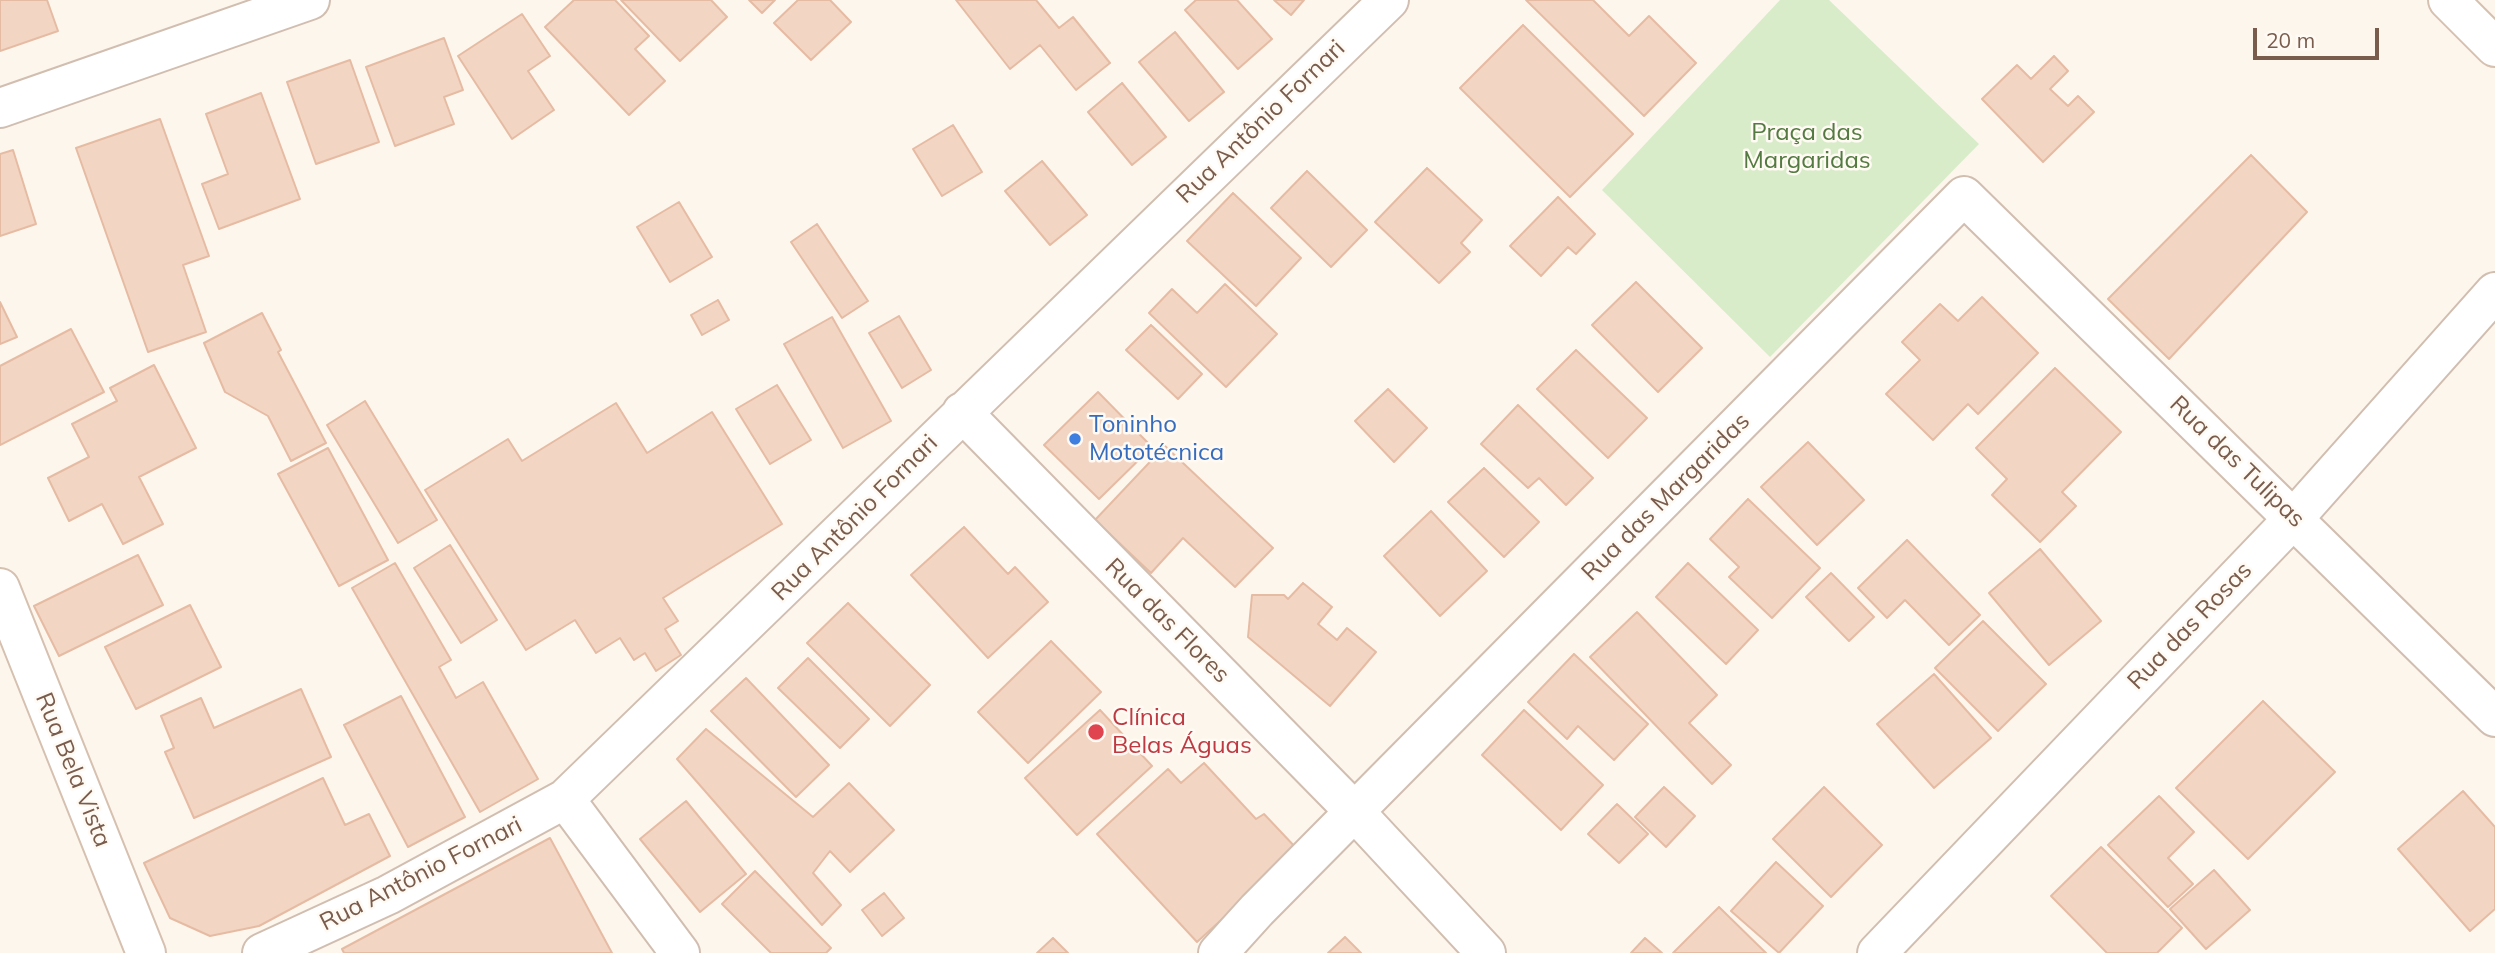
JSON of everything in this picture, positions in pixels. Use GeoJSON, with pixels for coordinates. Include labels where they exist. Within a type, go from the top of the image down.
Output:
{"type":"FeatureCollection","features":[{"type":"Feature","properties":{"kind":"street"},"geometry":{"type":"LineString","coordinates":[[0,108],[310,0]]}},
{"type":"Feature","properties":{"kind":"street","name":"Rua Antônio Fornari"},"geometry":{"type":"LineString","coordinates":[[262,953],[388,895],[565,799],[1389,0]]}},
{"type":"Feature","properties":{"kind":"street"},"geometry":{"type":"LineString","coordinates":[[2448,0],[2495,47]]}},
{"type":"Feature","properties":{"kind":"street","name":"Rua das Margaridas"},"geometry":{"type":"LineString","coordinates":[[1354,811],[1964,196],[1977,209]]}},
{"type":"Feature","properties":{"kind":"street","name":"Rua das Tulipas"},"geometry":{"type":"LineString","coordinates":[[1977,209],[2495,717]]}},
{"type":"Feature","properties":{"kind":"street","name":"Rua das Rosas"},"geometry":{"type":"LineString","coordinates":[[1877,953],[2294,518],[2495,292]]}},
{"type":"Feature","properties":{"kind":"street","name":"Rua das Flores"},"geometry":{"type":"LineString","coordinates":[[962,412],[1354,811],[1486,953]]}},
{"type":"Feature","properties":{"kind":"street","name":"Rua Bela Vista"},"geometry":{"type":"LineString","coordinates":[[0,588],[146,953]]}},
{"type":"Feature","properties":{"kind":"street"},"geometry":{"type":"LineString","coordinates":[[565,799],[680,953]]}},
{"type":"Feature","properties":{"kind":"street"},"geometry":{"type":"LineString","coordinates":[[1218,953],[1354,811]]}},
{"type":"Feature","properties":{"kind":"green space","name":"Praça das Margaridas"},"geometry":{"type":"Polygon","coordinates":[[[1780,0],[1829,0],[1979,144],[1770,357],[1602,190],[1780,0]]]}},
{"type":"Feature","properties":{"kind":"building"},"geometry":{"type":"Polygon","coordinates":[[[0,0],[47,0],[58,31],[0,51],[0,0]]]}},
{"type":"Feature","properties":{"kind":"building"},"geometry":{"type":"Polygon","coordinates":[[[574,0],[615,0],[649,36],[635,49],[665,81],[629,115],[545,27],[574,0]]]}},
{"type":"Feature","properties":{"kind":"building"},"geometry":{"type":"Polygon","coordinates":[[[621,0],[711,0],[727,17],[680,61],[621,0]]]}},
{"type":"Feature","properties":{"kind":"building"},"geometry":{"type":"Polygon","coordinates":[[[749,0],[775,0],[762,13],[749,0]]]}},
{"type":"Feature","properties":{"kind":"building"},"geometry":{"type":"Polygon","coordinates":[[[798,0],[830,0],[851,22],[811,60],[774,23],[798,0]]]}},
{"type":"Feature","properties":{"kind":"building"},"geometry":{"type":"Polygon","coordinates":[[[956,0],[1036,0],[1059,28],[1073,17],[1110,63],[1076,90],[1040,45],[1010,69],[956,0]]]}},
{"type":"Feature","properties":{"kind":"building"},"geometry":{"type":"Polygon","coordinates":[[[1196,0],[1237,0],[1272,39],[1238,69],[1185,10],[1196,0]]]}},
{"type":"Feature","properties":{"kind":"building"},"geometry":{"type":"Polygon","coordinates":[[[1274,0],[1304,0],[1291,15],[1274,0]]]}},
{"type":"Feature","properties":{"kind":"building"},"geometry":{"type":"Polygon","coordinates":[[[1526,0],[1593,0],[1629,36],[1649,16],[1696,63],[1644,116],[1526,0]]]}},
{"type":"Feature","properties":{"kind":"building"},"geometry":{"type":"Polygon","coordinates":[[[522,14],[550,56],[528,71],[554,110],[512,139],[458,56],[522,14]]]}},
{"type":"Feature","properties":{"kind":"building"},"geometry":{"type":"Polygon","coordinates":[[[1523,25],[1633,134],[1570,197],[1460,88],[1523,25]]]}},
{"type":"Feature","properties":{"kind":"building"},"geometry":{"type":"Polygon","coordinates":[[[1175,32],[1224,92],[1189,121],[1139,62],[1175,32]]]}},
{"type":"Feature","properties":{"kind":"building"},"geometry":{"type":"Polygon","coordinates":[[[444,38],[463,90],[444,97],[454,124],[395,146],[366,67],[444,38]]]}},
{"type":"Feature","properties":{"kind":"building"},"geometry":{"type":"Polygon","coordinates":[[[2054,56],[2068,71],[2050,89],[2068,106],[2078,96],[2094,112],[2043,162],[1982,99],[2017,65],[2031,79],[2054,56]]]}},
{"type":"Feature","properties":{"kind":"building"},"geometry":{"type":"Polygon","coordinates":[[[350,60],[379,142],[316,164],[287,82],[350,60]]]}},
{"type":"Feature","properties":{"kind":"building"},"geometry":{"type":"Polygon","coordinates":[[[1122,83],[1166,137],[1132,165],[1088,112],[1122,83]]]}},
{"type":"Feature","properties":{"kind":"building"},"geometry":{"type":"Polygon","coordinates":[[[261,93],[300,199],[219,229],[202,184],[228,174],[206,114],[261,93]]]}},
{"type":"Feature","properties":{"kind":"building"},"geometry":{"type":"Polygon","coordinates":[[[160,119],[209,256],[183,265],[206,332],[148,352],[76,148],[160,119]]]}},
{"type":"Feature","properties":{"kind":"building"},"geometry":{"type":"Polygon","coordinates":[[[953,125],[982,172],[942,196],[913,149],[953,125]]]}},
{"type":"Feature","properties":{"kind":"building"},"geometry":{"type":"Polygon","coordinates":[[[13,150],[36,224],[0,236],[0,154],[13,150]]]}},
{"type":"Feature","properties":{"kind":"building"},"geometry":{"type":"Polygon","coordinates":[[[2251,155],[2307,212],[2169,359],[2108,299],[2251,155]]]}},
{"type":"Feature","properties":{"kind":"building"},"geometry":{"type":"Polygon","coordinates":[[[1042,161],[1087,215],[1050,245],[1005,191],[1042,161]]]}},
{"type":"Feature","properties":{"kind":"building"},"geometry":{"type":"Polygon","coordinates":[[[1427,168],[1482,220],[1461,243],[1470,252],[1439,283],[1375,222],[1427,168]]]}},
{"type":"Feature","properties":{"kind":"building"},"geometry":{"type":"Polygon","coordinates":[[[1307,171],[1367,230],[1331,267],[1271,208],[1307,171]]]}},
{"type":"Feature","properties":{"kind":"building"},"geometry":{"type":"Polygon","coordinates":[[[1233,193],[1301,258],[1256,306],[1187,241],[1233,193]]]}},
{"type":"Feature","properties":{"kind":"building"},"geometry":{"type":"Polygon","coordinates":[[[1558,197],[1595,234],[1576,254],[1568,247],[1541,276],[1510,246],[1558,197]]]}},
{"type":"Feature","properties":{"kind":"building"},"geometry":{"type":"Polygon","coordinates":[[[679,202],[712,257],[670,282],[637,227],[679,202]]]}},
{"type":"Feature","properties":{"kind":"building"},"geometry":{"type":"Polygon","coordinates":[[[817,224],[868,301],[842,318],[791,242],[817,224]]]}},
{"type":"Feature","properties":{"kind":"building"},"geometry":{"type":"Polygon","coordinates":[[[1636,282],[1702,348],[1658,392],[1592,325],[1636,282]]]}},
{"type":"Feature","properties":{"kind":"building"},"geometry":{"type":"Polygon","coordinates":[[[1225,284],[1277,334],[1226,387],[1149,313],[1172,289],[1197,313],[1225,284]]]}},
{"type":"Feature","properties":{"kind":"building"},"geometry":{"type":"Polygon","coordinates":[[[1982,297],[2038,353],[1978,414],[1968,404],[1933,440],[1886,394],[1920,360],[1902,342],[1940,304],[1958,321],[1982,297]]]}},
{"type":"Feature","properties":{"kind":"building"},"geometry":{"type":"Polygon","coordinates":[[[718,300],[729,320],[702,335],[691,315],[718,300]]]}},
{"type":"Feature","properties":{"kind":"building"},"geometry":{"type":"Polygon","coordinates":[[[0,302],[17,337],[0,344],[0,302]]]}},
{"type":"Feature","properties":{"kind":"building"},"geometry":{"type":"Polygon","coordinates":[[[262,313],[281,350],[278,352],[326,443],[291,461],[268,416],[225,392],[204,343],[262,313]]]}},
{"type":"Feature","properties":{"kind":"building"},"geometry":{"type":"Polygon","coordinates":[[[899,316],[931,370],[902,388],[869,333],[899,316]]]}},
{"type":"Feature","properties":{"kind":"building"},"geometry":{"type":"Polygon","coordinates":[[[832,317],[891,421],[843,448],[784,344],[832,317]]]}},
{"type":"Feature","properties":{"kind":"building"},"geometry":{"type":"Polygon","coordinates":[[[1151,325],[1202,374],[1178,399],[1126,350],[1151,325]]]}},
{"type":"Feature","properties":{"kind":"building"},"geometry":{"type":"Polygon","coordinates":[[[71,329],[104,392],[0,445],[0,366],[71,329]]]}},
{"type":"Feature","properties":{"kind":"building"},"geometry":{"type":"Polygon","coordinates":[[[1576,350],[1647,418],[1608,458],[1537,389],[1576,350]]]}},
{"type":"Feature","properties":{"kind":"building"},"geometry":{"type":"Polygon","coordinates":[[[154,365],[196,448],[139,477],[163,524],[123,544],[102,504],[69,521],[48,478],[89,457],[72,424],[117,401],[110,388],[154,365]]]}},
{"type":"Feature","properties":{"kind":"building"},"geometry":{"type":"Polygon","coordinates":[[[2055,368],[2121,432],[2062,492],[2076,506],[2040,542],[1992,495],[2007,479],[1976,448],[2055,368]]]}},
{"type":"Feature","properties":{"kind":"building"},"geometry":{"type":"Polygon","coordinates":[[[777,385],[811,440],[770,464],[736,409],[777,385]]]}},
{"type":"Feature","properties":{"kind":"building"},"geometry":{"type":"Polygon","coordinates":[[[1388,389],[1427,428],[1394,462],[1355,421],[1388,389]]]}},
{"type":"Feature","properties":{"kind":"building"},"geometry":{"type":"Polygon","coordinates":[[[1098,392],[1152,447],[1099,499],[1044,445],[1098,392]]]}},
{"type":"Feature","properties":{"kind":"building"},"geometry":{"type":"Polygon","coordinates":[[[365,401],[437,520],[398,543],[327,425],[365,401]]]}},
{"type":"Feature","properties":{"kind":"building"},"geometry":{"type":"Polygon","coordinates":[[[616,403],[647,453],[712,412],[782,524],[663,598],[678,621],[665,629],[681,655],[656,671],[645,653],[634,660],[620,638],[596,653],[575,620],[526,650],[425,490],[508,439],[522,461],[616,403]]]}},
{"type":"Feature","properties":{"kind":"building"},"geometry":{"type":"Polygon","coordinates":[[[1518,405],[1593,478],[1566,505],[1539,478],[1528,488],[1481,444],[1518,405]]]}},
{"type":"Feature","properties":{"kind":"building"},"geometry":{"type":"Polygon","coordinates":[[[1808,442],[1864,500],[1817,545],[1761,487],[1808,442]]]}},
{"type":"Feature","properties":{"kind":"building"},"geometry":{"type":"Polygon","coordinates":[[[1165,446],[1273,548],[1235,587],[1183,538],[1151,573],[1095,520],[1165,446]]]}},
{"type":"Feature","properties":{"kind":"building"},"geometry":{"type":"Polygon","coordinates":[[[328,448],[388,560],[339,586],[278,474],[328,448]]]}},
{"type":"Feature","properties":{"kind":"building"},"geometry":{"type":"Polygon","coordinates":[[[1484,468],[1539,522],[1504,557],[1448,502],[1484,468]]]}},
{"type":"Feature","properties":{"kind":"building"},"geometry":{"type":"Polygon","coordinates":[[[1748,499],[1820,568],[1772,618],[1729,577],[1739,567],[1710,539],[1748,499]]]}},
{"type":"Feature","properties":{"kind":"building"},"geometry":{"type":"Polygon","coordinates":[[[1431,511],[1487,571],[1440,616],[1384,556],[1431,511]]]}},
{"type":"Feature","properties":{"kind":"building"},"geometry":{"type":"Polygon","coordinates":[[[964,527],[1008,574],[1015,567],[1048,602],[988,658],[911,575],[964,527]]]}},
{"type":"Feature","properties":{"kind":"building"},"geometry":{"type":"Polygon","coordinates":[[[1907,540],[1980,615],[1949,645],[1905,600],[1887,618],[1858,588],[1907,540]]]}},
{"type":"Feature","properties":{"kind":"building"},"geometry":{"type":"Polygon","coordinates":[[[450,545],[497,620],[461,643],[414,568],[450,545]]]}},
{"type":"Feature","properties":{"kind":"building"},"geometry":{"type":"Polygon","coordinates":[[[2040,549],[2101,621],[2049,665],[1989,593],[2040,549]]]}},
{"type":"Feature","properties":{"kind":"building"},"geometry":{"type":"Polygon","coordinates":[[[138,555],[163,605],[59,656],[34,606],[138,555]]]}},
{"type":"Feature","properties":{"kind":"building"},"geometry":{"type":"Polygon","coordinates":[[[395,563],[451,660],[439,667],[456,698],[483,682],[538,779],[480,812],[352,588],[395,563]]]}},
{"type":"Feature","properties":{"kind":"building"},"geometry":{"type":"Polygon","coordinates":[[[1688,563],[1758,630],[1726,664],[1656,597],[1688,563]]]}},
{"type":"Feature","properties":{"kind":"building"},"geometry":{"type":"Polygon","coordinates":[[[1831,573],[1874,617],[1849,641],[1806,597],[1831,573]]]}},
{"type":"Feature","properties":{"kind":"building"},"geometry":{"type":"Polygon","coordinates":[[[1303,583],[1332,607],[1318,624],[1337,640],[1347,628],[1376,652],[1330,706],[1248,637],[1252,595],[1284,595],[1288,599],[1303,583]]]}},
{"type":"Feature","properties":{"kind":"building"},"geometry":{"type":"Polygon","coordinates":[[[848,603],[930,685],[890,726],[807,643],[848,603]]]}},
{"type":"Feature","properties":{"kind":"building"},"geometry":{"type":"Polygon","coordinates":[[[190,605],[221,667],[136,709],[105,647],[190,605]]]}},
{"type":"Feature","properties":{"kind":"building"},"geometry":{"type":"Polygon","coordinates":[[[1637,612],[1717,695],[1689,723],[1731,765],[1712,784],[1590,657],[1637,612]]]}},
{"type":"Feature","properties":{"kind":"building"},"geometry":{"type":"Polygon","coordinates":[[[1983,621],[2046,684],[1998,731],[1935,668],[1983,621]]]}},
{"type":"Feature","properties":{"kind":"building"},"geometry":{"type":"Polygon","coordinates":[[[1051,641],[1101,692],[1028,763],[978,712],[1051,641]]]}},
{"type":"Feature","properties":{"kind":"building"},"geometry":{"type":"Polygon","coordinates":[[[1574,654],[1648,724],[1614,760],[1578,726],[1567,739],[1528,702],[1574,654]]]}},
{"type":"Feature","properties":{"kind":"building"},"geometry":{"type":"Polygon","coordinates":[[[808,658],[869,719],[840,748],[778,688],[808,658]]]}},
{"type":"Feature","properties":{"kind":"building"},"geometry":{"type":"Polygon","coordinates":[[[1934,674],[1991,738],[1934,788],[1877,724],[1934,674]]]}},
{"type":"Feature","properties":{"kind":"building"},"geometry":{"type":"Polygon","coordinates":[[[746,678],[829,765],[796,797],[711,711],[746,678]]]}},
{"type":"Feature","properties":{"kind":"building"},"geometry":{"type":"Polygon","coordinates":[[[301,689],[331,757],[194,818],[165,752],[174,748],[161,716],[201,698],[214,728],[301,689]]]}},
{"type":"Feature","properties":{"kind":"building"},"geometry":{"type":"Polygon","coordinates":[[[401,696],[465,817],[408,847],[344,725],[401,696]]]}},
{"type":"Feature","properties":{"kind":"building"},"geometry":{"type":"Polygon","coordinates":[[[2263,701],[2335,772],[2248,859],[2176,788],[2263,701]]]}},
{"type":"Feature","properties":{"kind":"building"},"geometry":{"type":"Polygon","coordinates":[[[1100,710],[1152,766],[1077,835],[1025,778],[1100,710]]]}},
{"type":"Feature","properties":{"kind":"building"},"geometry":{"type":"Polygon","coordinates":[[[1524,710],[1603,785],[1561,830],[1482,755],[1524,710]]]}},
{"type":"Feature","properties":{"kind":"building"},"geometry":{"type":"Polygon","coordinates":[[[706,729],[813,817],[849,783],[894,830],[850,872],[830,851],[813,873],[841,905],[822,925],[677,759],[706,729]]]}},
{"type":"Feature","properties":{"kind":"building"},"geometry":{"type":"Polygon","coordinates":[[[1204,763],[1256,819],[1264,814],[1298,850],[1197,942],[1097,834],[1168,769],[1181,783],[1204,763]]]}},
{"type":"Feature","properties":{"kind":"building"},"geometry":{"type":"Polygon","coordinates":[[[323,778],[345,825],[369,814],[390,856],[259,926],[210,936],[170,918],[144,863],[323,778]]]}},
{"type":"Feature","properties":{"kind":"building"},"geometry":{"type":"Polygon","coordinates":[[[1664,787],[1695,816],[1666,847],[1635,817],[1664,787]]]}},
{"type":"Feature","properties":{"kind":"building"},"geometry":{"type":"Polygon","coordinates":[[[1824,787],[1882,845],[1831,897],[1773,839],[1824,787]]]}},
{"type":"Feature","properties":{"kind":"building"},"geometry":{"type":"Polygon","coordinates":[[[2463,791],[2495,827],[2495,909],[2470,931],[2398,849],[2463,791]]]}},
{"type":"Feature","properties":{"kind":"building"},"geometry":{"type":"Polygon","coordinates":[[[2159,796],[2194,832],[2168,858],[2193,884],[2168,907],[2108,845],[2159,796]]]}},
{"type":"Feature","properties":{"kind":"building"},"geometry":{"type":"Polygon","coordinates":[[[686,801],[746,874],[700,912],[640,839],[686,801]]]}},
{"type":"Feature","properties":{"kind":"building"},"geometry":{"type":"Polygon","coordinates":[[[1617,804],[1648,834],[1619,863],[1588,834],[1617,804]]]}},
{"type":"Feature","properties":{"kind":"building"},"geometry":{"type":"Polygon","coordinates":[[[550,838],[612,953],[344,953],[342,949],[550,838]]]}},
{"type":"Feature","properties":{"kind":"building"},"geometry":{"type":"Polygon","coordinates":[[[2101,847],[2182,928],[2157,953],[2107,953],[2051,896],[2101,847]]]}},
{"type":"Feature","properties":{"kind":"building"},"geometry":{"type":"Polygon","coordinates":[[[1776,862],[1823,906],[1779,953],[1731,911],[1776,862]]]}},
{"type":"Feature","properties":{"kind":"building"},"geometry":{"type":"Polygon","coordinates":[[[2214,870],[2250,910],[2206,949],[2170,909],[2214,870]]]}},
{"type":"Feature","properties":{"kind":"building"},"geometry":{"type":"Polygon","coordinates":[[[755,871],[831,948],[826,953],[771,953],[722,904],[755,871]]]}},
{"type":"Feature","properties":{"kind":"building"},"geometry":{"type":"Polygon","coordinates":[[[884,893],[904,918],[882,936],[862,910],[884,893]]]}},
{"type":"Feature","properties":{"kind":"building"},"geometry":{"type":"Polygon","coordinates":[[[1719,907],[1766,953],[1673,953],[1719,907]]]}},
{"type":"Feature","properties":{"kind":"building"},"geometry":{"type":"Polygon","coordinates":[[[1345,937],[1361,953],[1328,953],[1345,937]]]}},
{"type":"Feature","properties":{"kind":"building"},"geometry":{"type":"Polygon","coordinates":[[[1053,938],[1068,953],[1037,953],[1053,938]]]}},
{"type":"Feature","properties":{"kind":"building"},"geometry":{"type":"Polygon","coordinates":[[[1645,938],[1662,953],[1631,953],[1645,938]]]}},
{"type":"Feature","properties":{"kind":"place","name":"Toninho Mototécnica"},"geometry":{"type":"Point","coordinates":[1075,439]}},
{"type":"Feature","properties":{"kind":"place","name":"Clínica Belas Águas"},"geometry":{"type":"Point","coordinates":[1096,732]}}]}
